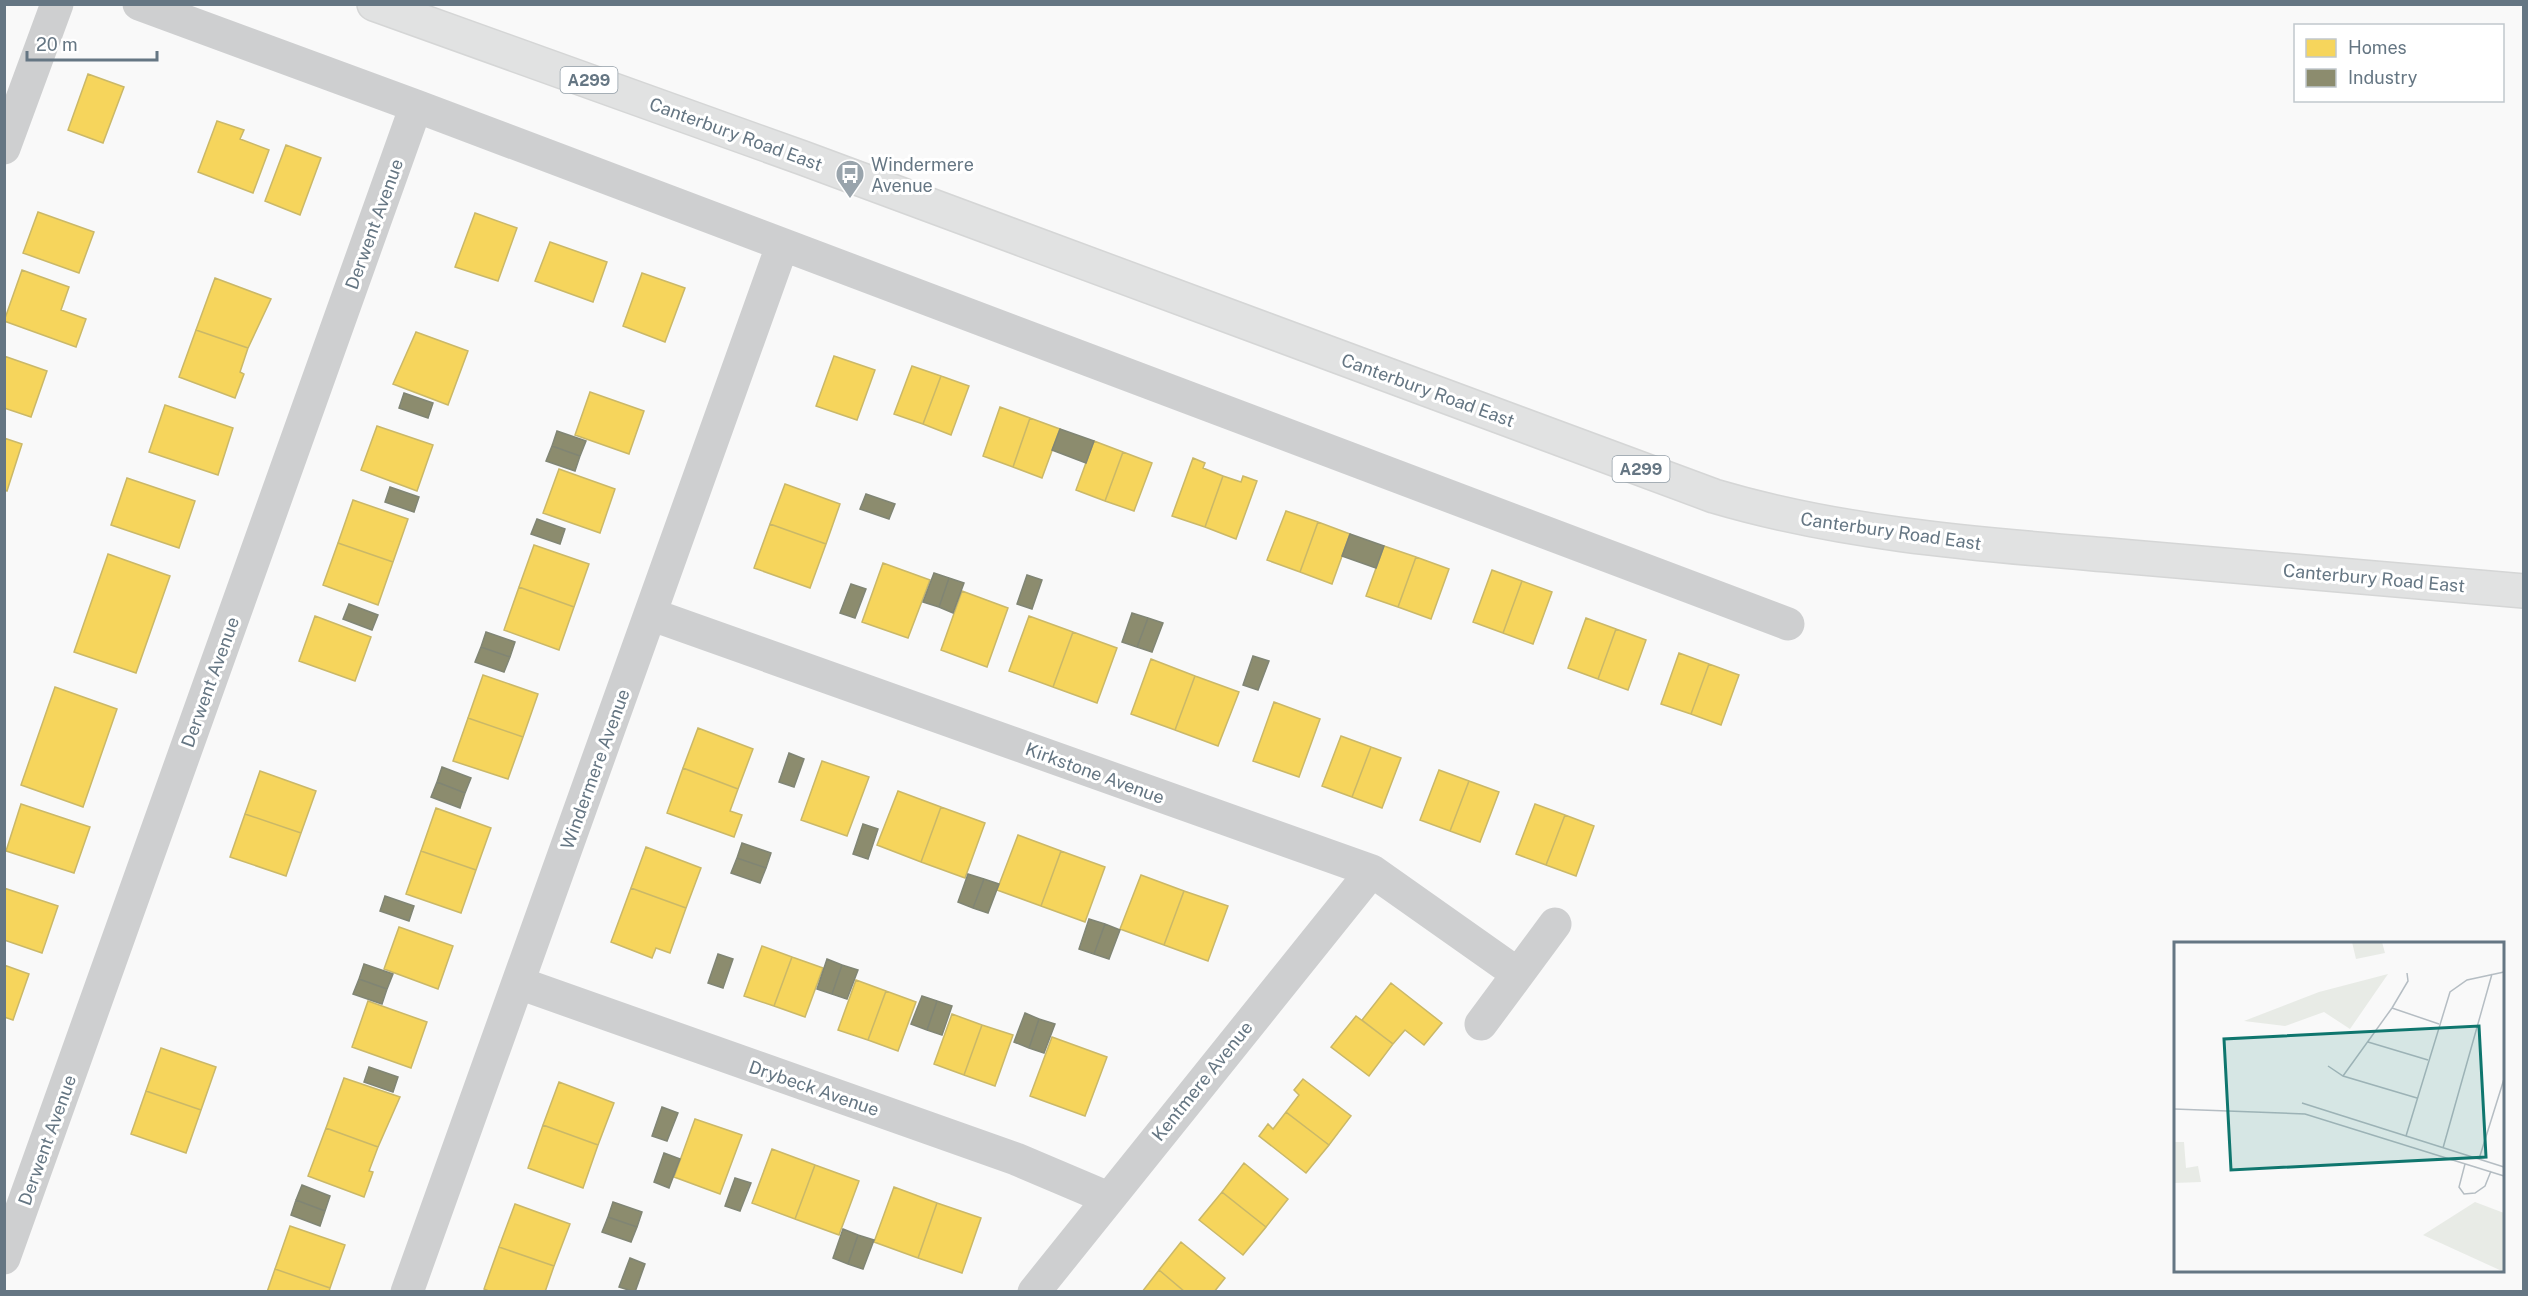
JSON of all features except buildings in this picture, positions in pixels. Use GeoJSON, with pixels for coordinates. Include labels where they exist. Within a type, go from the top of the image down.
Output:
{"type":"FeatureCollection","features":[{"type":"Feature","properties":{"kind":"highway","name":"Canterbury Road East"},"geometry":{"type":"LineString","coordinates":[[374,4],[826,166],[1714,496],[1764,511],[1853,528],[1995,546],[2523,591]]}},
{"type":"Feature","properties":{"kind":"street"},"geometry":{"type":"LineString","coordinates":[[4,148],[57,4]]}},
{"type":"Feature","properties":{"kind":"street"},"geometry":{"type":"LineString","coordinates":[[139,4],[416,106],[1788,624]]}},
{"type":"Feature","properties":{"kind":"street","name":"Derwent Avenue"},"geometry":{"type":"LineString","coordinates":[[4,1258],[416,106]]}},
{"type":"Feature","properties":{"kind":"street","name":"Windermere Avenue"},"geometry":{"type":"LineString","coordinates":[[407,1292],[782,246]]}},
{"type":"Feature","properties":{"kind":"street","name":"Kirkstone Avenue"},"geometry":{"type":"LineString","coordinates":[[650,614],[1372,871],[1518,974]]}},
{"type":"Feature","properties":{"kind":"street","name":"Kentmere Avenue"},"geometry":{"type":"LineString","coordinates":[[1034,1292],[1372,871]]}},
{"type":"Feature","properties":{"kind":"street"},"geometry":{"type":"LineString","coordinates":[[1480,1024],[1555,924]]}},
{"type":"Feature","properties":{"kind":"street","name":"Drybeck Avenue"},"geometry":{"type":"LineString","coordinates":[[519,983],[1016,1159],[1108,1198]]}},
{"type":"Feature","properties":{"kind":"place","name":"Windermere Avenue"},"geometry":{"type":"Point","coordinates":[850,200]}}]}
